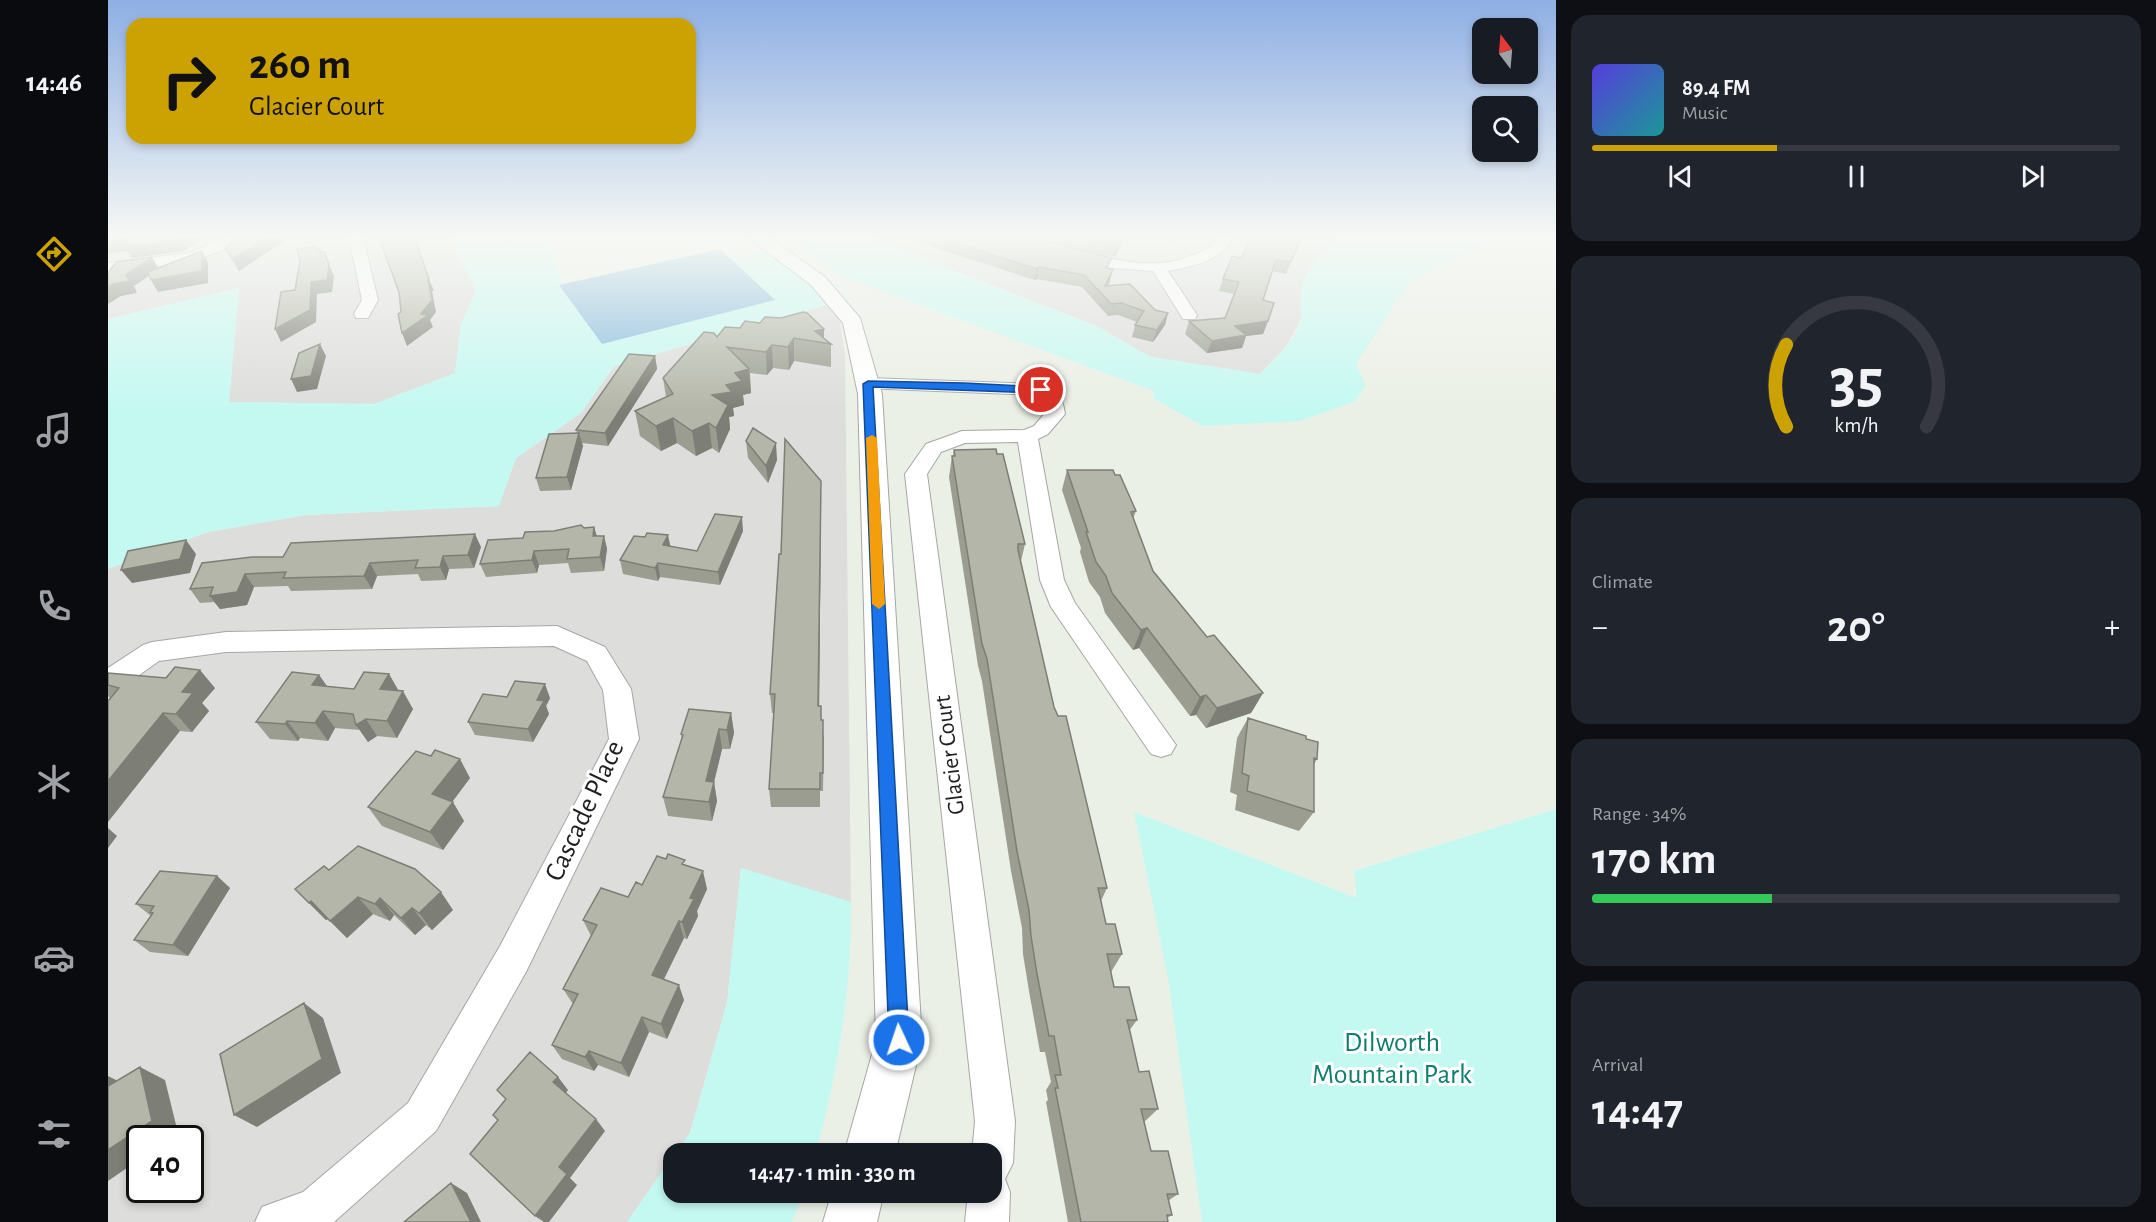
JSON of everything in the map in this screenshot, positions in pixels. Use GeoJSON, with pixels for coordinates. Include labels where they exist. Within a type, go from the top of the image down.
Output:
{"type":"FeatureCollection","features":[{"type":"Feature","properties":{"kind":"street"},"geometry":{"type":"LineString","coordinates":[[362,314],[370,300],[369,295]]}},
{"type":"Feature","properties":{"kind":"street"},"geometry":{"type":"LineString","coordinates":[[831,295],[853,322],[868,384],[899,1040],[872,1143]]}},
{"type":"Feature","properties":{"kind":"street"},"geometry":{"type":"LineString","coordinates":[[1177,295],[1190,315]]}},
{"type":"Feature","properties":{"kind":"street"},"geometry":{"type":"LineString","coordinates":[[868,384],[1041,390],[1053,399],[1055,414],[1041,430],[1027,436],[1052,580],[1064,607],[1161,745]]}},
{"type":"Feature","properties":{"kind":"street","name":"Glacier Court"},"geometry":{"type":"LineString","coordinates":[[993,1143],[994,1121],[916,474],[933,448],[962,437],[1027,436]]}},
{"type":"Feature","properties":{"kind":"street","name":"Cascade Place"},"geometry":{"type":"LineString","coordinates":[[108,682],[152,652],[226,642],[557,636],[596,654],[617,689],[624,740],[513,959],[422,1117],[315,1210],[277,1222]]}},
{"type":"Feature","properties":{"kind":"street"},"geometry":{"type":"LineString","coordinates":[[850,1222],[855,1203]]}},
{"type":"Feature","properties":{"kind":"street"},"geometry":{"type":"LineString","coordinates":[[987,1222],[988,1203]]}},
{"type":"Feature","properties":{"kind":"shaded area"},"geometry":{"type":"Polygon","coordinates":[[[108,295],[209,295],[108,319],[108,295]]]}},
{"type":"Feature","properties":{"kind":"shaded area"},"geometry":{"type":"Polygon","coordinates":[[[238,295],[474,295],[461,324],[455,374],[374,404],[229,402],[238,295]]]}},
{"type":"Feature","properties":{"kind":"shaded area"},"geometry":{"type":"Polygon","coordinates":[[[566,295],[770,295],[775,300],[602,344],[566,295]]]}},
{"type":"Feature","properties":{"kind":"shaded area"},"geometry":{"type":"Polygon","coordinates":[[[1018,295],[1302,295],[1301,319],[1287,345],[1260,374],[1151,357],[1094,325],[1018,295]]]}},
{"type":"Feature","properties":{"kind":"shaded area"},"geometry":{"type":"Polygon","coordinates":[[[837,302],[845,355],[851,902],[741,869],[727,1003],[690,1133],[683,1143],[663,1143],[663,1171],[627,1222],[108,1222],[108,569],[208,532],[306,515],[498,506],[516,458],[581,413],[614,366],[837,302]]]}},
{"type":"Feature","properties":{"kind":"green space"},"geometry":{"type":"Polygon","coordinates":[[[209,295],[238,295],[229,402],[374,404],[455,373],[461,324],[474,295],[829,295],[837,302],[614,366],[581,413],[516,458],[499,506],[306,515],[208,532],[108,569],[108,319],[209,295]]]}},
{"type":"Feature","properties":{"kind":"green space"},"geometry":{"type":"Polygon","coordinates":[[[893,295],[1018,295],[1094,325],[1151,357],[1260,374],[1285,348],[1295,333],[1301,317],[1302,295],[1401,295],[1356,364],[1366,386],[1354,402],[1300,421],[1203,426],[1153,398],[1154,391],[893,295]]]}},
{"type":"Feature","properties":{"kind":"green space","name":"Dilworth Mountain Park"},"geometry":{"type":"Polygon","coordinates":[[[1556,809],[1556,1222],[1202,1222],[1168,978],[1134,812],[1357,898],[1354,871],[1556,809]]]}},
{"type":"Feature","properties":{"kind":"green space"},"geometry":{"type":"Polygon","coordinates":[[[741,868],[851,902],[849,966],[842,1029],[818,1143],[682,1143],[690,1133],[727,1003],[741,868]]]}},
{"type":"Feature","properties":{"kind":"green space"},"geometry":{"type":"Polygon","coordinates":[[[663,1170],[663,1203],[799,1203],[792,1222],[627,1222],[663,1170]]]}},
{"type":"Feature","properties":{"kind":"building"},"geometry":{"type":"Polygon","coordinates":[[[281,295],[311,295],[310,310],[275,329],[281,295]]]}},
{"type":"Feature","properties":{"kind":"building"},"geometry":{"type":"Polygon","coordinates":[[[399,295],[431,295],[432,300],[421,314],[428,315],[402,333],[398,314],[401,312],[399,295]]]}},
{"type":"Feature","properties":{"kind":"building"},"geometry":{"type":"Polygon","coordinates":[[[1103,295],[1141,295],[1155,310],[1168,313],[1157,330],[1135,325],[1144,311],[1121,303],[1111,304],[1103,295]]]}},
{"type":"Feature","properties":{"kind":"building"},"geometry":{"type":"Polygon","coordinates":[[[1234,295],[1265,295],[1263,300],[1274,303],[1268,321],[1235,326],[1246,335],[1212,341],[1189,321],[1225,318],[1234,295]]]}},
{"type":"Feature","properties":{"kind":"building"},"geometry":{"type":"Polygon","coordinates":[[[803,312],[824,329],[815,331],[831,344],[794,338],[788,347],[772,345],[766,352],[727,347],[749,369],[735,373],[742,381],[726,385],[732,392],[712,395],[728,405],[716,428],[709,423],[692,431],[673,418],[656,426],[635,411],[673,394],[663,378],[704,332],[714,333],[717,337],[725,327],[740,328],[745,321],[760,323],[765,317],[781,318],[803,312]]]}},
{"type":"Feature","properties":{"kind":"building"},"geometry":{"type":"Polygon","coordinates":[[[320,344],[311,376],[291,379],[299,353],[320,344]]]}},
{"type":"Feature","properties":{"kind":"building"},"geometry":{"type":"Polygon","coordinates":[[[629,354],[655,356],[605,433],[576,430],[629,354]]]}},
{"type":"Feature","properties":{"kind":"building"},"geometry":{"type":"Polygon","coordinates":[[[753,428],[776,443],[766,466],[746,441],[753,428]]]}},
{"type":"Feature","properties":{"kind":"building"},"geometry":{"type":"Polygon","coordinates":[[[579,433],[567,477],[536,478],[549,434],[579,433]]]}},
{"type":"Feature","properties":{"kind":"building"},"geometry":{"type":"Polygon","coordinates":[[[785,439],[821,481],[818,706],[821,706],[821,720],[823,720],[823,773],[820,773],[820,789],[769,789],[775,694],[770,694],[779,554],[781,554],[785,439]]]}},
{"type":"Feature","properties":{"kind":"building"},"geometry":{"type":"Polygon","coordinates":[[[996,449],[997,454],[1003,454],[1025,544],[1018,544],[1018,550],[1054,707],[1058,716],[1066,716],[1107,888],[1098,888],[1106,924],[1115,924],[1122,954],[1107,954],[1114,987],[1129,987],[1137,1020],[1127,1020],[1139,1072],[1149,1071],[1158,1109],[1141,1109],[1151,1151],[1168,1151],[1178,1194],[1167,1194],[1172,1215],[1167,1215],[1168,1222],[1081,1222],[1055,1088],[1058,1088],[1055,1075],[1061,1075],[1054,1036],[1049,1036],[1037,974],[1029,910],[1017,851],[952,456],[955,456],[954,450],[996,449]]]}},
{"type":"Feature","properties":{"kind":"building"},"geometry":{"type":"Polygon","coordinates":[[[1067,470],[1113,470],[1115,475],[1120,475],[1136,511],[1131,512],[1153,571],[1207,637],[1214,635],[1263,693],[1217,708],[1206,695],[1200,697],[1147,628],[1141,630],[1112,593],[1106,576],[1096,562],[1067,470]]]}},
{"type":"Feature","properties":{"kind":"building"},"geometry":{"type":"Polygon","coordinates":[[[715,514],[742,517],[718,572],[658,563],[655,568],[620,560],[634,536],[645,537],[647,533],[668,535],[663,545],[697,551],[715,514]]]}},
{"type":"Feature","properties":{"kind":"building"},"geometry":{"type":"Polygon","coordinates":[[[581,525],[584,528],[594,527],[593,536],[604,536],[600,557],[567,559],[569,549],[534,551],[532,560],[480,564],[488,540],[523,538],[525,532],[554,531],[581,525]]]}},
{"type":"Feature","properties":{"kind":"building"},"geometry":{"type":"Polygon","coordinates":[[[475,534],[468,555],[443,556],[440,567],[415,568],[418,560],[370,563],[364,576],[283,578],[286,572],[245,574],[237,592],[210,596],[213,587],[190,589],[202,563],[252,557],[283,557],[291,543],[475,534]]]}},
{"type":"Feature","properties":{"kind":"building"},"geometry":{"type":"Polygon","coordinates":[[[186,540],[180,559],[121,570],[128,551],[186,540]]]}},
{"type":"Feature","properties":{"kind":"building"},"geometry":{"type":"Polygon","coordinates":[[[175,667],[200,670],[182,692],[193,693],[176,714],[163,713],[108,781],[108,701],[119,688],[108,685],[108,673],[166,678],[175,667]]]}},
{"type":"Feature","properties":{"kind":"building"},"geometry":{"type":"Polygon","coordinates":[[[292,672],[319,675],[312,685],[354,689],[364,672],[389,674],[380,689],[403,691],[387,721],[366,719],[356,725],[353,714],[323,711],[315,723],[256,722],[292,672]]]}},
{"type":"Feature","properties":{"kind":"building"},"geometry":{"type":"Polygon","coordinates":[[[515,681],[545,684],[537,700],[544,701],[528,729],[468,722],[483,694],[507,697],[515,681]]]}},
{"type":"Feature","properties":{"kind":"building"},"geometry":{"type":"Polygon","coordinates":[[[689,709],[731,713],[727,730],[719,729],[706,781],[714,782],[709,802],[663,797],[689,709]]]}},
{"type":"Feature","properties":{"kind":"building"},"geometry":{"type":"Polygon","coordinates":[[[1248,718],[1318,742],[1317,759],[1314,758],[1314,812],[1247,791],[1249,776],[1242,773],[1248,718]]]}},
{"type":"Feature","properties":{"kind":"building"},"geometry":{"type":"Polygon","coordinates":[[[435,750],[460,759],[432,794],[453,802],[430,832],[368,807],[416,751],[431,756],[435,750]]]}},
{"type":"Feature","properties":{"kind":"building"},"geometry":{"type":"Polygon","coordinates":[[[358,846],[415,869],[441,892],[419,913],[412,908],[401,918],[380,898],[375,904],[358,897],[330,921],[311,901],[309,903],[295,889],[324,866],[329,870],[358,846]]]}},
{"type":"Feature","properties":{"kind":"building"},"geometry":{"type":"Polygon","coordinates":[[[668,854],[685,860],[682,864],[703,871],[690,898],[694,899],[682,922],[679,921],[652,975],[679,985],[661,1024],[642,1017],[621,1063],[589,1051],[585,1057],[552,1045],[578,994],[563,989],[597,925],[583,920],[601,888],[628,897],[636,882],[642,885],[657,856],[666,859],[668,854]]]}},
{"type":"Feature","properties":{"kind":"building"},"geometry":{"type":"Polygon","coordinates":[[[160,871],[217,876],[173,945],[134,940],[153,913],[150,912],[154,906],[136,904],[160,871]]]}},
{"type":"Feature","properties":{"kind":"building"},"geometry":{"type":"Polygon","coordinates":[[[304,1003],[322,1059],[234,1115],[220,1054],[304,1003]]]}},
{"type":"Feature","properties":{"kind":"building"},"geometry":{"type":"Polygon","coordinates":[[[530,1052],[558,1077],[553,1082],[596,1119],[559,1167],[567,1174],[535,1216],[470,1154],[498,1120],[493,1115],[506,1099],[497,1090],[530,1052]]]}},
{"type":"Feature","properties":{"kind":"building"},"geometry":{"type":"Polygon","coordinates":[[[140,1067],[152,1121],[146,1125],[126,1125],[126,1138],[108,1150],[108,1086],[140,1067]]]}},
{"type":"Feature","properties":{"kind":"building"},"geometry":{"type":"Polygon","coordinates":[[[451,1183],[471,1222],[404,1222],[451,1183]]]}},
{"type":"Feature","properties":{"kind":"slow traffic"},"geometry":{"type":"LineString","coordinates":[[872,438],[879,604]]}},
{"type":"Feature","properties":{"kind":"route"},"geometry":{"type":"LineString","coordinates":[[899,1040],[868,384],[1041,390]]}}]}
